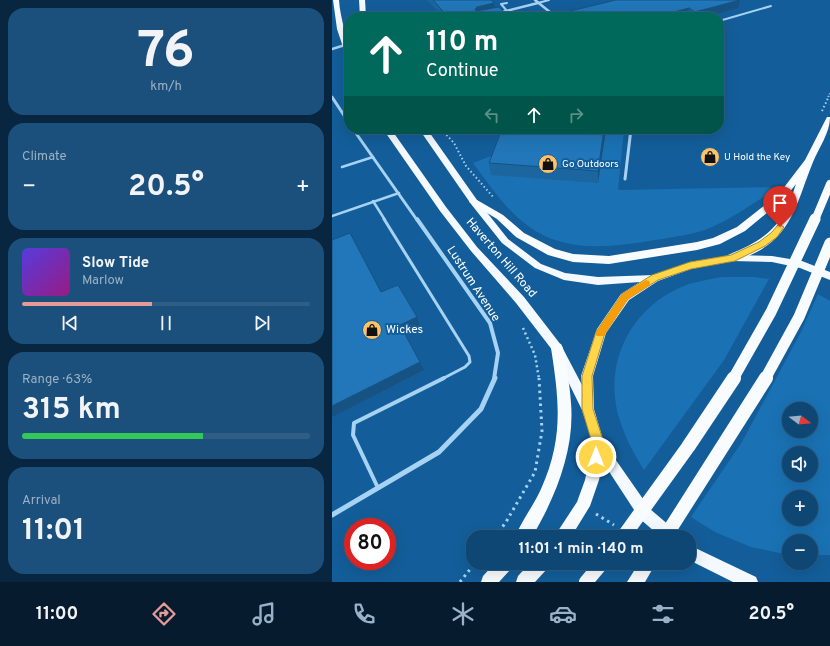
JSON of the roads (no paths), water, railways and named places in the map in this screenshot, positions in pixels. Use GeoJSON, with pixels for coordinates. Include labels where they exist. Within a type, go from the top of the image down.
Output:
{"type":"FeatureCollection","features":[{"type":"Feature","properties":{"kind":"highway"},"geometry":{"type":"LineString","coordinates":[[732,258],[766,241],[774,235],[787,220],[808,162],[830,119]]}},
{"type":"Feature","properties":{"kind":"highway"},"geometry":{"type":"LineString","coordinates":[[474,202],[500,217],[520,235],[552,252],[573,258],[609,260],[696,246],[716,241],[741,229],[782,196],[808,162]]}},
{"type":"Feature","properties":{"kind":"highway"},"geometry":{"type":"LineString","coordinates":[[628,530],[706,421],[748,354],[800,256],[830,184]]}},
{"type":"Feature","properties":{"kind":"highway"},"geometry":{"type":"LineString","coordinates":[[670,530],[734,431],[778,358],[799,316],[830,243]]}},
{"type":"Feature","properties":{"kind":"highway"},"geometry":{"type":"LineString","coordinates":[[528,530],[538,514],[550,485],[562,445],[565,404],[557,348]]}},
{"type":"Feature","properties":{"kind":"highway"},"geometry":{"type":"LineString","coordinates":[[567,530],[583,506],[592,480],[599,446]]}},
{"type":"Feature","properties":{"kind":"highway"},"geometry":{"type":"LineString","coordinates":[[489,582],[499,570]]}},
{"type":"Feature","properties":{"kind":"highway"},"geometry":{"type":"LineString","coordinates":[[524,582],[535,570]]}},
{"type":"Feature","properties":{"kind":"highway"},"geometry":{"type":"LineString","coordinates":[[586,582],[596,570]]}},
{"type":"Feature","properties":{"kind":"highway"},"geometry":{"type":"LineString","coordinates":[[635,582],[643,570]]}},
{"type":"Feature","properties":{"kind":"main road"},"geometry":{"type":"LineString","coordinates":[[336,0],[337,13],[344,41]]}},
{"type":"Feature","properties":{"kind":"main road"},"geometry":{"type":"LineString","coordinates":[[362,0],[363,12]]}},
{"type":"Feature","properties":{"kind":"main road","name":"Haverton Hill Road"},"geometry":{"type":"LineString","coordinates":[[390,134],[443,209],[474,249],[520,300],[557,348],[588,409]]}},
{"type":"Feature","properties":{"kind":"main road","name":"Haverton Hill Road"},"geometry":{"type":"LineString","coordinates":[[426,134],[474,202],[505,241],[538,266],[564,276],[598,281],[655,278]]}},
{"type":"Feature","properties":{"kind":"main road"},"geometry":{"type":"LineString","coordinates":[[664,530],[645,514],[599,446],[588,409],[587,376],[601,332],[625,297],[655,278],[690,266],[732,258],[772,260],[794,264],[830,276]]}},
{"type":"Feature","properties":{"kind":"main road"},"geometry":{"type":"LineString","coordinates":[[696,556],[751,582]]}},
{"type":"Feature","properties":{"kind":"street"},"geometry":{"type":"LineString","coordinates":[[535,0],[550,12]]}},
{"type":"Feature","properties":{"kind":"street"},"geometry":{"type":"LineString","coordinates":[[501,12],[538,3]]}},
{"type":"Feature","properties":{"kind":"street"},"geometry":{"type":"LineString","coordinates":[[332,49],[344,45]]}},
{"type":"Feature","properties":{"kind":"street"},"geometry":{"type":"LineString","coordinates":[[332,97],[344,115]]}},
{"type":"Feature","properties":{"kind":"street","name":"Lustrum Avenue"},"geometry":{"type":"LineString","coordinates":[[332,515],[439,452],[481,409],[495,377],[498,353],[490,323],[357,134]]}},
{"type":"Feature","properties":{"kind":"street"},"geometry":{"type":"LineString","coordinates":[[625,180],[630,134]]}},
{"type":"Feature","properties":{"kind":"lane"},"geometry":{"type":"LineString","coordinates":[[538,3],[549,0]]}},
{"type":"Feature","properties":{"kind":"lane"},"geometry":{"type":"LineString","coordinates":[[507,3],[501,4],[511,12]]}},
{"type":"Feature","properties":{"kind":"lane"},"geometry":{"type":"LineString","coordinates":[[724,20],[771,6]]}},
{"type":"Feature","properties":{"kind":"lane"},"geometry":{"type":"LineString","coordinates":[[342,167],[373,157]]}},
{"type":"Feature","properties":{"kind":"lane"},"geometry":{"type":"LineString","coordinates":[[332,216],[399,193]]}},
{"type":"Feature","properties":{"kind":"lane"},"geometry":{"type":"LineString","coordinates":[[373,201],[469,356],[470,362],[464,367],[354,423],[353,435],[378,488]]}},
{"type":"Feature","properties":{"kind":"place","name":"U Hold the Key"},"geometry":{"type":"Point","coordinates":[710,157]}},
{"type":"Feature","properties":{"kind":"place","name":"Go Outdoors"},"geometry":{"type":"Point","coordinates":[548,164]}},
{"type":"Feature","properties":{"kind":"place","name":"Wickes"},"geometry":{"type":"Point","coordinates":[372,330]}}]}
